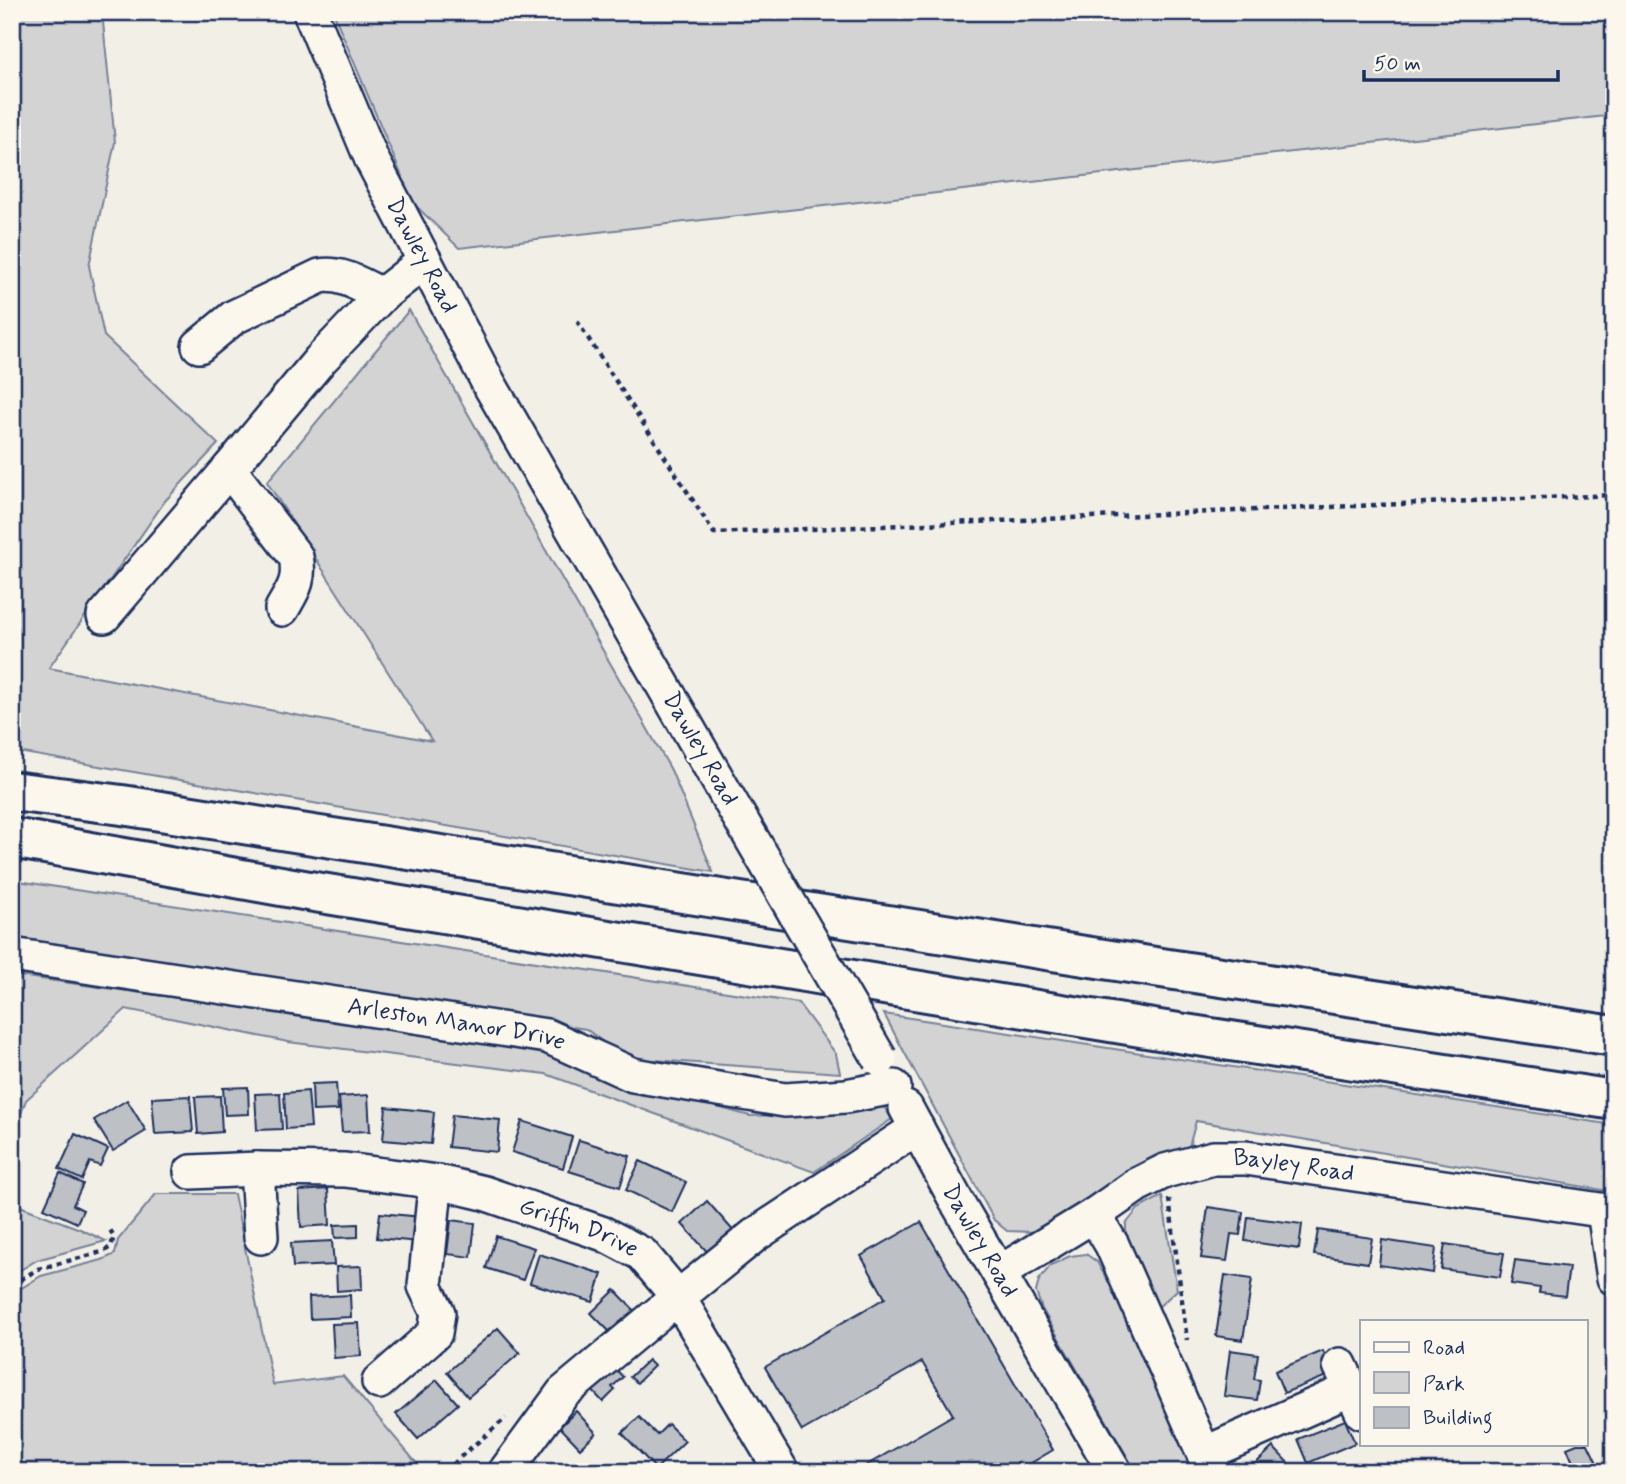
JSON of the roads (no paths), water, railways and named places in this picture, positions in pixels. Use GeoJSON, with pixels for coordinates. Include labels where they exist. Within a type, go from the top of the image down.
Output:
{"type":"FeatureCollection","features":[{"type":"Feature","properties":{"kind":"highway"},"geometry":{"type":"LineString","coordinates":[[12,780],[122,805]]}},
{"type":"Feature","properties":{"kind":"highway"},"geometry":{"type":"LineString","coordinates":[[12,791],[122,805],[1154,967],[1614,1036]]}},
{"type":"Feature","properties":{"kind":"highway"},"geometry":{"type":"LineString","coordinates":[[12,838],[309,891],[1091,1019],[1614,1100]]}},
{"type":"Feature","properties":{"kind":"street","name":"Dawley Road"},"geometry":{"type":"LineString","coordinates":[[310,12],[372,160],[488,382],[887,1073],[957,1202],[1115,1472]]}},
{"type":"Feature","properties":{"kind":"street"},"geometry":{"type":"LineString","coordinates":[[104,616],[320,360],[382,295],[425,261]]}},
{"type":"Feature","properties":{"kind":"street"},"geometry":{"type":"LineString","coordinates":[[199,346],[234,317],[320,276],[331,274],[345,278],[382,295]]}},
{"type":"Feature","properties":{"kind":"street"},"geometry":{"type":"LineString","coordinates":[[229,469],[296,557],[298,579],[282,609]]}},
{"type":"Feature","properties":{"kind":"street","name":"Arleston Manor Drive"},"geometry":{"type":"LineString","coordinates":[[12,955],[547,1036],[634,1075],[785,1100],[846,1096],[887,1073]]}},
{"type":"Feature","properties":{"kind":"street"},"geometry":{"type":"LineString","coordinates":[[504,1471],[563,1393],[678,1297],[755,1235],[917,1128]]}},
{"type":"Feature","properties":{"kind":"street","name":"Bayley Road"},"geometry":{"type":"LineString","coordinates":[[999,1273],[1094,1215],[1137,1185],[1165,1171],[1213,1158],[1246,1158],[1609,1211]]}},
{"type":"Feature","properties":{"kind":"street"},"geometry":{"type":"LineString","coordinates":[[257,1169],[261,1237]]}},
{"type":"Feature","properties":{"kind":"street","name":"Griffin Drive"},"geometry":{"type":"LineString","coordinates":[[191,1172],[257,1169],[345,1170],[438,1182],[484,1193],[604,1234],[642,1254],[678,1297],[782,1472]]}},
{"type":"Feature","properties":{"kind":"street"},"geometry":{"type":"LineString","coordinates":[[379,1382],[435,1333],[438,1313],[425,1286],[438,1182]]}},
{"type":"Feature","properties":{"kind":"street"},"geometry":{"type":"LineString","coordinates":[[1609,1211],[1614,1278]]}},
{"type":"Feature","properties":{"kind":"street"},"geometry":{"type":"LineString","coordinates":[[1094,1215],[1112,1245],[1209,1463],[1351,1389]]}}]}
